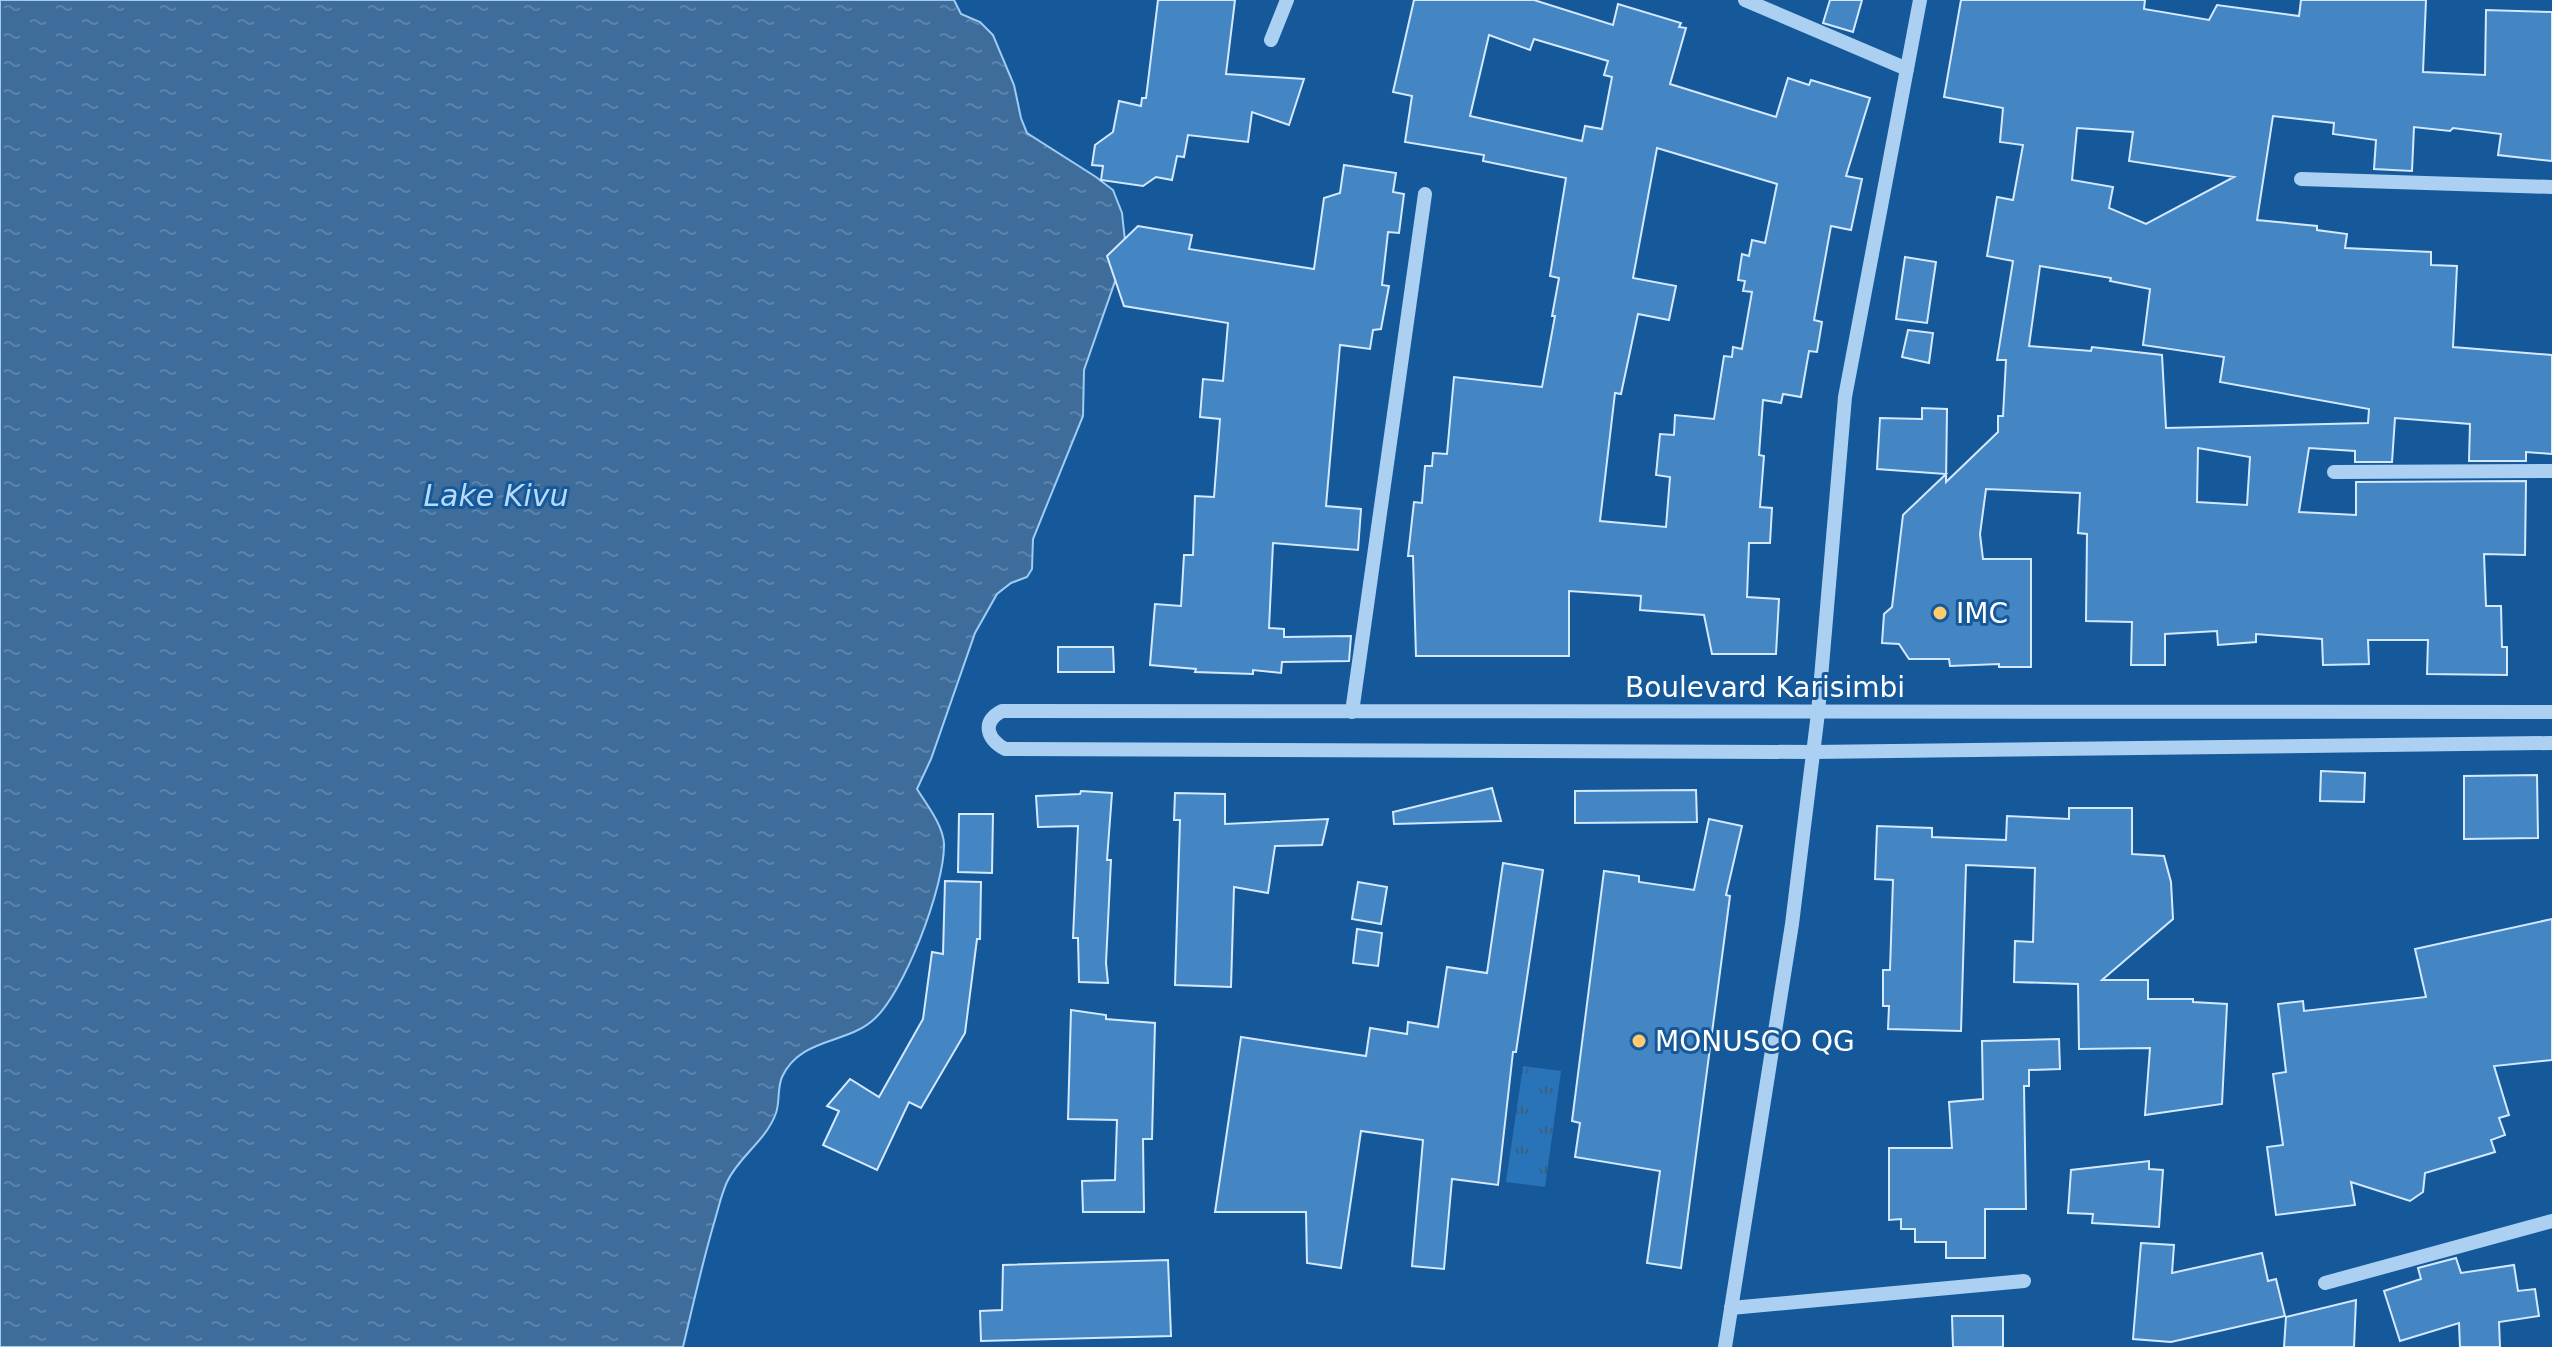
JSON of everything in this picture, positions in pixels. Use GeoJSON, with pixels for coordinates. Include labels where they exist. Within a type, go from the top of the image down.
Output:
{"type":"FeatureCollection","features":[{"type":"Feature","properties":{"kind":"street"},"geometry":{"type":"LineString","coordinates":[[1271,40],[1287,0]]}},
{"type":"Feature","properties":{"kind":"street"},"geometry":{"type":"LineString","coordinates":[[1745,0],[1907,69]]}},
{"type":"Feature","properties":{"kind":"street"},"geometry":{"type":"LineString","coordinates":[[1725,1347],[1792,924],[1818,713],[1845,397],[1920,0]]}},
{"type":"Feature","properties":{"kind":"street"},"geometry":{"type":"LineString","coordinates":[[2301,179],[2552,187]]}},
{"type":"Feature","properties":{"kind":"street"},"geometry":{"type":"LineString","coordinates":[[1352,712],[1425,194]]}},
{"type":"Feature","properties":{"kind":"street"},"geometry":{"type":"LineString","coordinates":[[2334,472],[2552,471]]}},
{"type":"Feature","properties":{"kind":"street","name":"Boulevard Karisimbi"},"geometry":{"type":"LineString","coordinates":[[1813,752],[1005,749],[989,736],[988,728],[990,721],[1002,711],[2552,712]]}},
{"type":"Feature","properties":{"kind":"street"},"geometry":{"type":"LineString","coordinates":[[1813,752],[2552,743]]}},
{"type":"Feature","properties":{"kind":"street"},"geometry":{"type":"LineString","coordinates":[[2325,1283],[2552,1221]]}},
{"type":"Feature","properties":{"kind":"street"},"geometry":{"type":"LineString","coordinates":[[1731,1308],[2024,1281]]}},
{"type":"Feature","properties":{"kind":"green space"},"geometry":{"type":"Polygon","coordinates":[[[1523,1066],[1561,1071],[1545,1187],[1506,1182],[1523,1066]]]}},
{"type":"Feature","properties":{"kind":"water","name":"Lake Kivu"},"geometry":{"type":"Polygon","coordinates":[[[0,0],[954,0],[961,14],[980,22],[993,35],[1014,85],[1027,133],[1113,190],[1122,213],[1126,250],[1084,370],[1083,416],[1033,539],[1032,569],[1027,577],[1011,583],[997,594],[975,633],[931,759],[917,789],[938,822],[944,844],[938,885],[920,938],[897,988],[872,1021],[849,1034],[811,1048],[790,1064],[782,1077],[772,1123],[738,1164],[723,1192],[683,1347],[0,1347],[0,0]]]}},
{"type":"Feature","properties":{"kind":"building"},"geometry":{"type":"Polygon","coordinates":[[[1158,0],[1235,0],[1226,74],[1304,79],[1289,125],[1252,112],[1248,142],[1188,135],[1184,157],[1177,156],[1172,180],[1156,177],[1143,186],[1101,180],[1103,166],[1092,165],[1095,145],[1113,132],[1119,101],[1141,106],[1142,98],[1146,98],[1158,0]]]}},
{"type":"Feature","properties":{"kind":"building"},"geometry":{"type":"Polygon","coordinates":[[[1414,0],[1534,0],[1613,25],[1618,4],[1681,23],[1679,27],[1686,28],[1670,84],[1776,117],[1788,78],[1809,85],[1811,80],[1870,98],[1846,176],[1862,179],[1851,230],[1831,226],[1814,320],[1822,322],[1817,352],[1809,351],[1801,397],[1783,394],[1781,403],[1763,400],[1759,455],[1764,456],[1760,507],[1772,508],[1770,543],[1749,543],[1747,597],[1779,599],[1776,654],[1712,654],[1704,615],[1640,610],[1641,596],[1569,591],[1569,656],[1416,656],[1413,556],[1408,556],[1414,502],[1422,503],[1425,466],[1432,466],[1433,453],[1447,454],[1454,377],[1542,387],[1555,316],[1552,316],[1559,278],[1550,276],[1566,178],[1483,161],[1484,155],[1405,142],[1412,96],[1393,92],[1414,0]],[[1489,35],[1470,116],[1582,141],[1585,126],[1602,129],[1612,77],[1604,75],[1608,61],[1534,39],[1530,50],[1489,35]],[[1657,148],[1633,278],[1676,286],[1669,320],[1638,314],[1621,394],[1615,393],[1600,521],[1666,527],[1670,477],[1656,475],[1660,434],[1674,435],[1675,415],[1714,419],[1724,356],[1732,357],[1733,347],[1742,349],[1752,292],[1743,291],[1745,281],[1738,280],[1742,254],[1749,256],[1752,240],[1765,243],[1777,184],[1657,148]]]}},
{"type":"Feature","properties":{"kind":"building"},"geometry":{"type":"Polygon","coordinates":[[[1830,0],[1862,0],[1853,32],[1823,23],[1830,0]]]}},
{"type":"Feature","properties":{"kind":"building"},"geometry":{"type":"Polygon","coordinates":[[[1961,0],[2145,0],[2144,9],[2209,20],[2217,5],[2299,16],[2301,0],[2426,0],[2423,72],[2485,75],[2486,10],[2552,12],[2552,161],[2498,155],[2501,134],[2414,127],[2412,171],[2374,169],[2376,140],[2333,134],[2334,123],[2273,116],[2257,220],[2317,226],[2317,230],[2347,234],[2345,248],[2431,252],[2431,265],[2457,266],[2453,347],[2552,355],[2552,454],[2526,452],[2526,461],[2469,461],[2470,424],[2395,418],[2392,462],[2355,462],[2355,451],[2309,448],[2299,512],[2356,515],[2356,482],[2526,481],[2525,555],[2484,554],[2486,606],[2501,606],[2502,647],[2507,647],[2507,675],[2427,674],[2428,640],[2368,640],[2369,664],[2323,665],[2322,639],[2256,634],[2256,642],[2218,645],[2217,631],[2165,634],[2165,665],[2131,665],[2132,622],[2086,621],[2087,534],[2078,533],[2080,493],[1986,489],[1980,534],[1983,559],[2031,559],[2031,667],[1999,667],[1999,664],[1950,666],[1949,659],[1909,659],[1899,644],[1882,643],[1884,614],[1892,607],[1903,515],[1946,474],[1877,469],[1880,418],[1922,419],[1922,408],[1947,409],[1946,482],[1998,432],[1998,416],[2003,416],[2006,360],[1997,360],[2013,261],[1987,256],[1997,197],[2013,200],[2023,145],[2000,142],[2003,108],[1944,97],[1961,0]],[[2077,128],[2072,180],[2113,187],[2109,208],[2146,224],[2234,177],[2129,161],[2133,132],[2077,128]],[[2040,266],[2029,346],[2091,351],[2092,347],[2162,355],[2166,428],[2368,423],[2369,409],[2220,382],[2224,357],[2143,345],[2150,289],[2110,281],[2111,278],[2040,266]],[[2198,448],[2197,502],[2247,505],[2250,457],[2198,448]]]}},
{"type":"Feature","properties":{"kind":"building"},"geometry":{"type":"Polygon","coordinates":[[[1344,165],[1396,173],[1393,192],[1404,194],[1399,233],[1388,232],[1382,285],[1389,286],[1381,329],[1373,330],[1370,349],[1340,345],[1326,506],[1361,509],[1358,550],[1273,543],[1269,628],[1284,629],[1284,637],[1351,636],[1349,661],[1282,662],[1281,673],[1253,670],[1253,674],[1195,672],[1196,669],[1150,665],[1155,604],[1181,606],[1184,555],[1193,555],[1195,496],[1214,497],[1220,419],[1200,417],[1203,379],[1223,381],[1228,323],[1124,306],[1107,256],[1138,226],[1192,235],[1189,249],[1314,269],[1324,198],[1340,193],[1344,165]]]}},
{"type":"Feature","properties":{"kind":"building"},"geometry":{"type":"Polygon","coordinates":[[[1905,257],[1936,262],[1927,323],[1896,319],[1905,257]]]}},
{"type":"Feature","properties":{"kind":"building"},"geometry":{"type":"Polygon","coordinates":[[[1908,330],[1933,333],[1929,363],[1902,357],[1908,330]]]}},
{"type":"Feature","properties":{"kind":"building"},"geometry":{"type":"Polygon","coordinates":[[[1058,647],[1113,647],[1114,672],[1058,672],[1058,647]]]}},
{"type":"Feature","properties":{"kind":"building"},"geometry":{"type":"Polygon","coordinates":[[[2321,771],[2365,773],[2364,802],[2320,801],[2321,771]]]}},
{"type":"Feature","properties":{"kind":"building"},"geometry":{"type":"Polygon","coordinates":[[[2537,775],[2538,838],[2464,839],[2464,776],[2537,775]]]}},
{"type":"Feature","properties":{"kind":"building"},"geometry":{"type":"Polygon","coordinates":[[[1492,788],[1501,821],[1394,824],[1393,812],[1492,788]]]}},
{"type":"Feature","properties":{"kind":"building"},"geometry":{"type":"Polygon","coordinates":[[[1696,790],[1697,822],[1575,823],[1575,791],[1696,790]]]}},
{"type":"Feature","properties":{"kind":"building"},"geometry":{"type":"Polygon","coordinates":[[[1081,791],[1112,793],[1107,860],[1111,860],[1106,963],[1108,983],[1079,982],[1078,938],[1073,938],[1078,826],[1038,827],[1036,796],[1080,794],[1081,791]]]}},
{"type":"Feature","properties":{"kind":"building"},"geometry":{"type":"Polygon","coordinates":[[[1175,793],[1225,794],[1225,824],[1328,819],[1322,845],[1275,846],[1268,893],[1234,887],[1231,987],[1175,985],[1180,820],[1174,820],[1175,793]]]}},
{"type":"Feature","properties":{"kind":"building"},"geometry":{"type":"Polygon","coordinates":[[[2069,808],[2132,808],[2132,854],[2164,856],[2171,882],[2173,919],[2102,980],[2148,980],[2148,999],[2193,999],[2193,1002],[2227,1004],[2222,1104],[2145,1115],[2150,1048],[2079,1049],[2078,984],[2014,982],[2015,941],[2033,942],[2035,868],[1966,865],[1961,1031],[1888,1029],[1889,1006],[1883,1006],[1883,970],[1890,970],[1893,880],[1875,879],[1877,826],[1932,828],[1932,837],[2006,840],[2007,816],[2069,819],[2069,808]]]}},
{"type":"Feature","properties":{"kind":"building"},"geometry":{"type":"Polygon","coordinates":[[[959,814],[993,814],[992,873],[958,872],[959,814]]]}},
{"type":"Feature","properties":{"kind":"building"},"geometry":{"type":"Polygon","coordinates":[[[1709,819],[1742,826],[1726,895],[1730,896],[1681,1268],[1647,1263],[1660,1171],[1575,1157],[1580,1123],[1572,1121],[1604,871],[1639,876],[1639,882],[1694,890],[1709,819]]]}},
{"type":"Feature","properties":{"kind":"building"},"geometry":{"type":"Polygon","coordinates":[[[1503,863],[1543,870],[1516,1052],[1513,1052],[1498,1185],[1452,1179],[1444,1269],[1412,1266],[1423,1140],[1361,1131],[1341,1268],[1307,1263],[1306,1212],[1215,1212],[1241,1037],[1366,1056],[1370,1028],[1407,1034],[1408,1022],[1438,1027],[1447,967],[1487,973],[1503,863]]]}},
{"type":"Feature","properties":{"kind":"building"},"geometry":{"type":"Polygon","coordinates":[[[945,881],[981,882],[980,939],[977,939],[965,1033],[921,1108],[909,1102],[877,1170],[823,1145],[839,1111],[827,1106],[850,1079],[879,1097],[923,1019],[932,952],[943,954],[945,881]]]}},
{"type":"Feature","properties":{"kind":"building"},"geometry":{"type":"Polygon","coordinates":[[[1358,882],[1387,887],[1381,924],[1352,919],[1358,882]]]}},
{"type":"Feature","properties":{"kind":"building"},"geometry":{"type":"Polygon","coordinates":[[[2552,919],[2552,1060],[2494,1066],[2509,1115],[2499,1118],[2505,1135],[2491,1140],[2495,1152],[2425,1173],[2423,1192],[2410,1201],[2351,1182],[2355,1205],[2276,1215],[2267,1147],[2283,1145],[2273,1074],[2286,1072],[2278,1004],[2303,1001],[2304,1011],[2426,997],[2415,949],[2552,919]]]}},
{"type":"Feature","properties":{"kind":"building"},"geometry":{"type":"Polygon","coordinates":[[[1357,929],[1382,933],[1378,966],[1353,963],[1357,929]]]}},
{"type":"Feature","properties":{"kind":"building"},"geometry":{"type":"Polygon","coordinates":[[[1071,1010],[1106,1015],[1106,1019],[1155,1023],[1152,1139],[1143,1139],[1144,1212],[1083,1212],[1082,1181],[1115,1180],[1117,1120],[1068,1119],[1071,1010]]]}},
{"type":"Feature","properties":{"kind":"building"},"geometry":{"type":"Polygon","coordinates":[[[2059,1039],[2060,1069],[2029,1070],[2029,1086],[2024,1086],[2026,1209],[1985,1209],[1985,1258],[1946,1258],[1946,1242],[1915,1242],[1915,1229],[1901,1229],[1901,1219],[1889,1220],[1889,1148],[1952,1148],[1949,1102],[1983,1099],[1982,1041],[2059,1039]]]}},
{"type":"Feature","properties":{"kind":"building"},"geometry":{"type":"Polygon","coordinates":[[[2149,1161],[2149,1169],[2163,1170],[2159,1227],[2092,1223],[2093,1214],[2068,1213],[2071,1170],[2149,1161]]]}},
{"type":"Feature","properties":{"kind":"building"},"geometry":{"type":"Polygon","coordinates":[[[2141,1243],[2174,1245],[2172,1273],[2262,1253],[2268,1281],[2276,1279],[2285,1316],[2171,1342],[2133,1339],[2141,1243]]]}},
{"type":"Feature","properties":{"kind":"building"},"geometry":{"type":"Polygon","coordinates":[[[2456,1258],[2461,1273],[2514,1265],[2518,1291],[2535,1289],[2539,1316],[2499,1322],[2500,1347],[2460,1347],[2459,1323],[2400,1341],[2384,1291],[2421,1279],[2418,1268],[2456,1258]]]}},
{"type":"Feature","properties":{"kind":"building"},"geometry":{"type":"Polygon","coordinates":[[[1168,1260],[1171,1336],[981,1341],[980,1311],[1002,1310],[1003,1265],[1168,1260]]]}},
{"type":"Feature","properties":{"kind":"building"},"geometry":{"type":"Polygon","coordinates":[[[2356,1300],[2354,1347],[2284,1347],[2286,1317],[2356,1300]]]}},
{"type":"Feature","properties":{"kind":"building"},"geometry":{"type":"Polygon","coordinates":[[[1952,1316],[2003,1316],[2003,1347],[1953,1347],[1952,1316]]]}},
{"type":"Feature","properties":{"kind":"place","name":"IMC"},"geometry":{"type":"Point","coordinates":[1940,613]}},
{"type":"Feature","properties":{"kind":"place","name":"MONUSCO QG"},"geometry":{"type":"Point","coordinates":[1639,1041]}}]}
